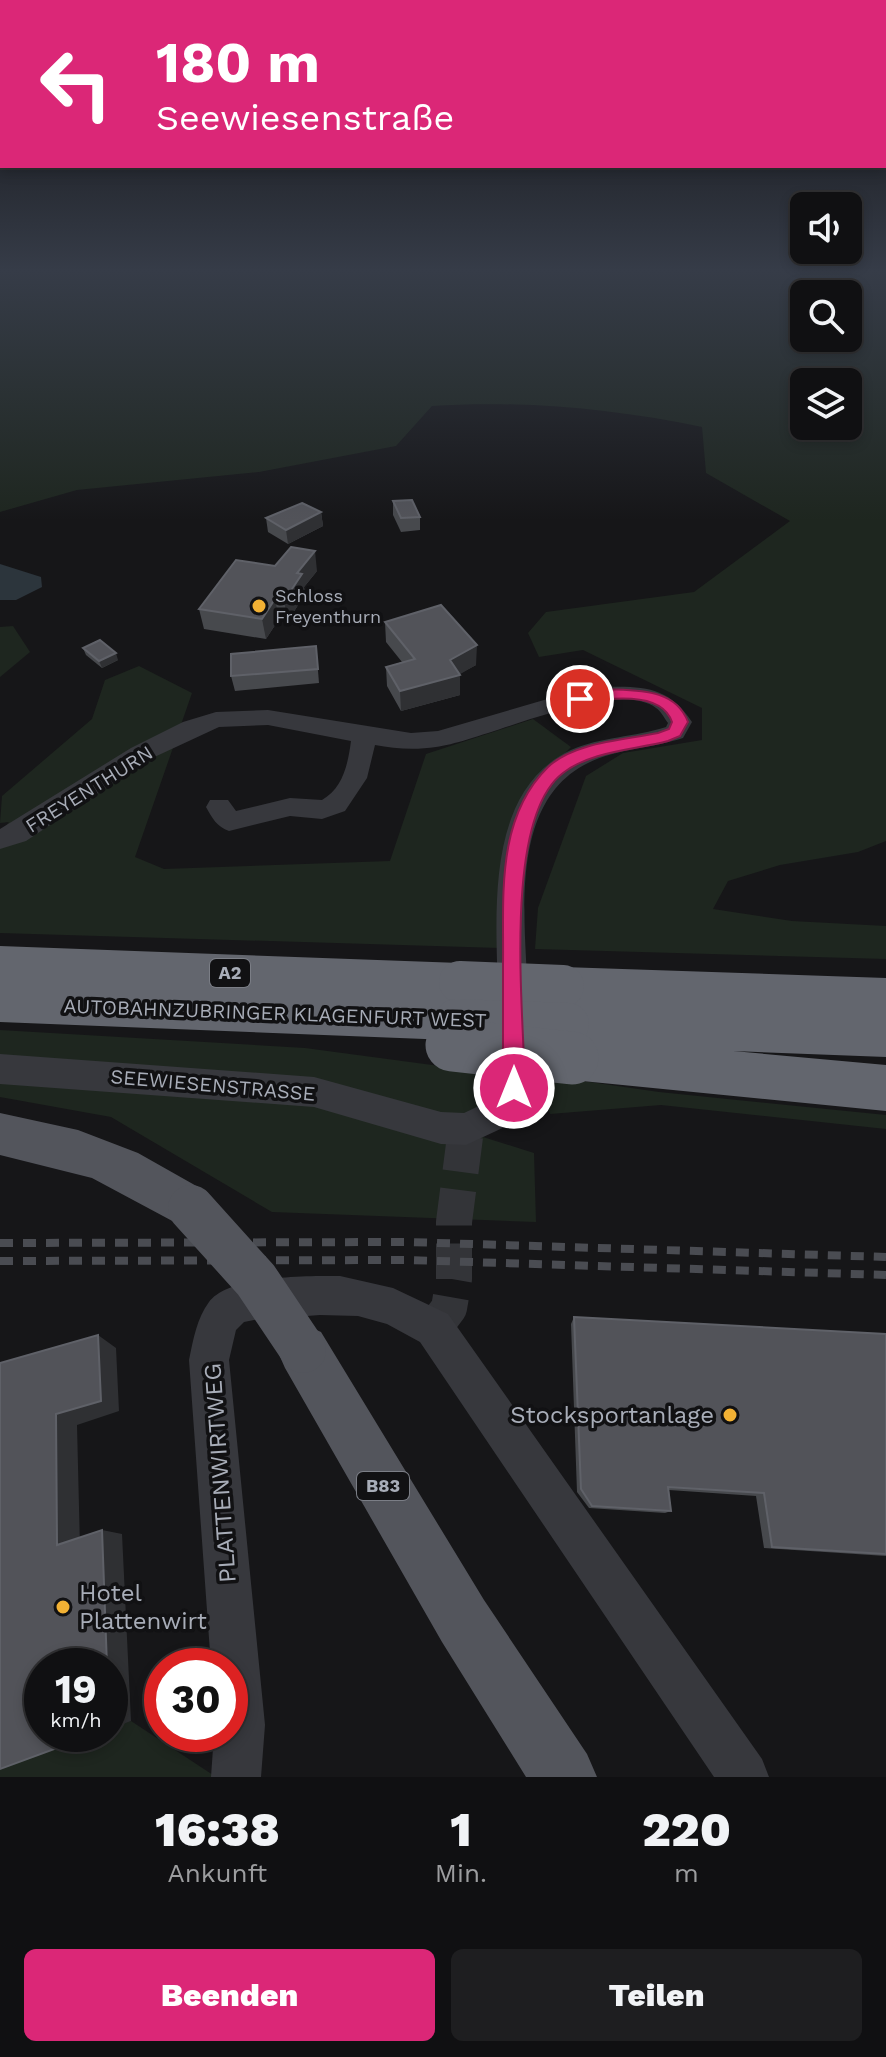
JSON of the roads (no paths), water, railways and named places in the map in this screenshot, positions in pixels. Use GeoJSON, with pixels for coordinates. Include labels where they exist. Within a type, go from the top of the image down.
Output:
{"type":"FeatureCollection","features":[{"type":"Feature","properties":{"kind":"highway","name":"AUTOBAHNZUBRINGER KLAGENFURT WEST"},"geometry":{"type":"LineString","coordinates":[[0,965],[454,1016],[886,1036]]}},
{"type":"Feature","properties":{"kind":"highway","name":"AUTOBAHNZUBRINGER KLAGENFURT WEST"},"geometry":{"type":"LineString","coordinates":[[567,1023],[886,998]]}},
{"type":"Feature","properties":{"kind":"highway","name":"AUTOBAHNZUBRINGER KLAGENFURT WEST"},"geometry":{"type":"LineString","coordinates":[[0,1002],[344,1016],[454,1016]]}},
{"type":"Feature","properties":{"kind":"highway"},"geometry":{"type":"LineString","coordinates":[[454,1016],[567,1023],[886,1088]]}},
{"type":"Feature","properties":{"kind":"main road","name":"B83"},"geometry":{"type":"LineString","coordinates":[[0,1134],[88,1151],[140,1175],[191,1208],[256,1280],[303,1350],[463,1621],[564,1777]]}},
{"type":"Feature","properties":{"kind":"main road","name":"B83"},"geometry":{"type":"LineString","coordinates":[[463,1621],[533,1777]]}},
{"type":"Feature","properties":{"kind":"street","name":"SEEWIESENSTRASSE"},"geometry":{"type":"LineString","coordinates":[[0,1069],[314,1092],[441,1128],[466,1129],[497,1114],[514,1088],[513,874],[519,833],[532,802],[554,771],[578,756],[662,737],[675,732],[680,722],[676,711],[653,696],[603,694],[437,739],[397,740],[363,735]]}},
{"type":"Feature","properties":{"kind":"street","name":"FREYENTHURN"},"geometry":{"type":"LineString","coordinates":[[0,839],[17,834],[123,764],[219,718],[258,718],[363,735]]}},
{"type":"Feature","properties":{"kind":"street"},"geometry":{"type":"LineString","coordinates":[[219,807],[229,821],[248,821],[291,806],[326,809],[343,800],[363,755],[363,735]]}},
{"type":"Feature","properties":{"kind":"street","name":"PLATTENWIRTWEG"},"geometry":{"type":"LineString","coordinates":[[236,1777],[240,1725],[209,1360],[218,1320],[233,1305],[332,1292],[364,1297],[403,1310],[434,1328],[744,1777]]}},
{"type":"Feature","properties":{"kind":"tunnel"},"geometry":{"type":"LineString","coordinates":[[434,1328],[449,1308],[454,1279],[454,1222],[466,1129]]}},
{"type":"Feature","properties":{"kind":"railway"},"geometry":{"type":"LineString","coordinates":[[0,1243],[408,1242],[886,1257]]}},
{"type":"Feature","properties":{"kind":"railway"},"geometry":{"type":"LineString","coordinates":[[0,1261],[407,1260],[886,1275]]}},
{"type":"Feature","properties":{"kind":"place","name":"Schloss Freyenthurn"},"geometry":{"type":"Point","coordinates":[259,606]}},
{"type":"Feature","properties":{"kind":"place","name":"Stocksportanlage"},"geometry":{"type":"Point","coordinates":[730,1415]}},
{"type":"Feature","properties":{"kind":"place","name":"Hotel Plattenwirt"},"geometry":{"type":"Point","coordinates":[63,1607]}}]}
